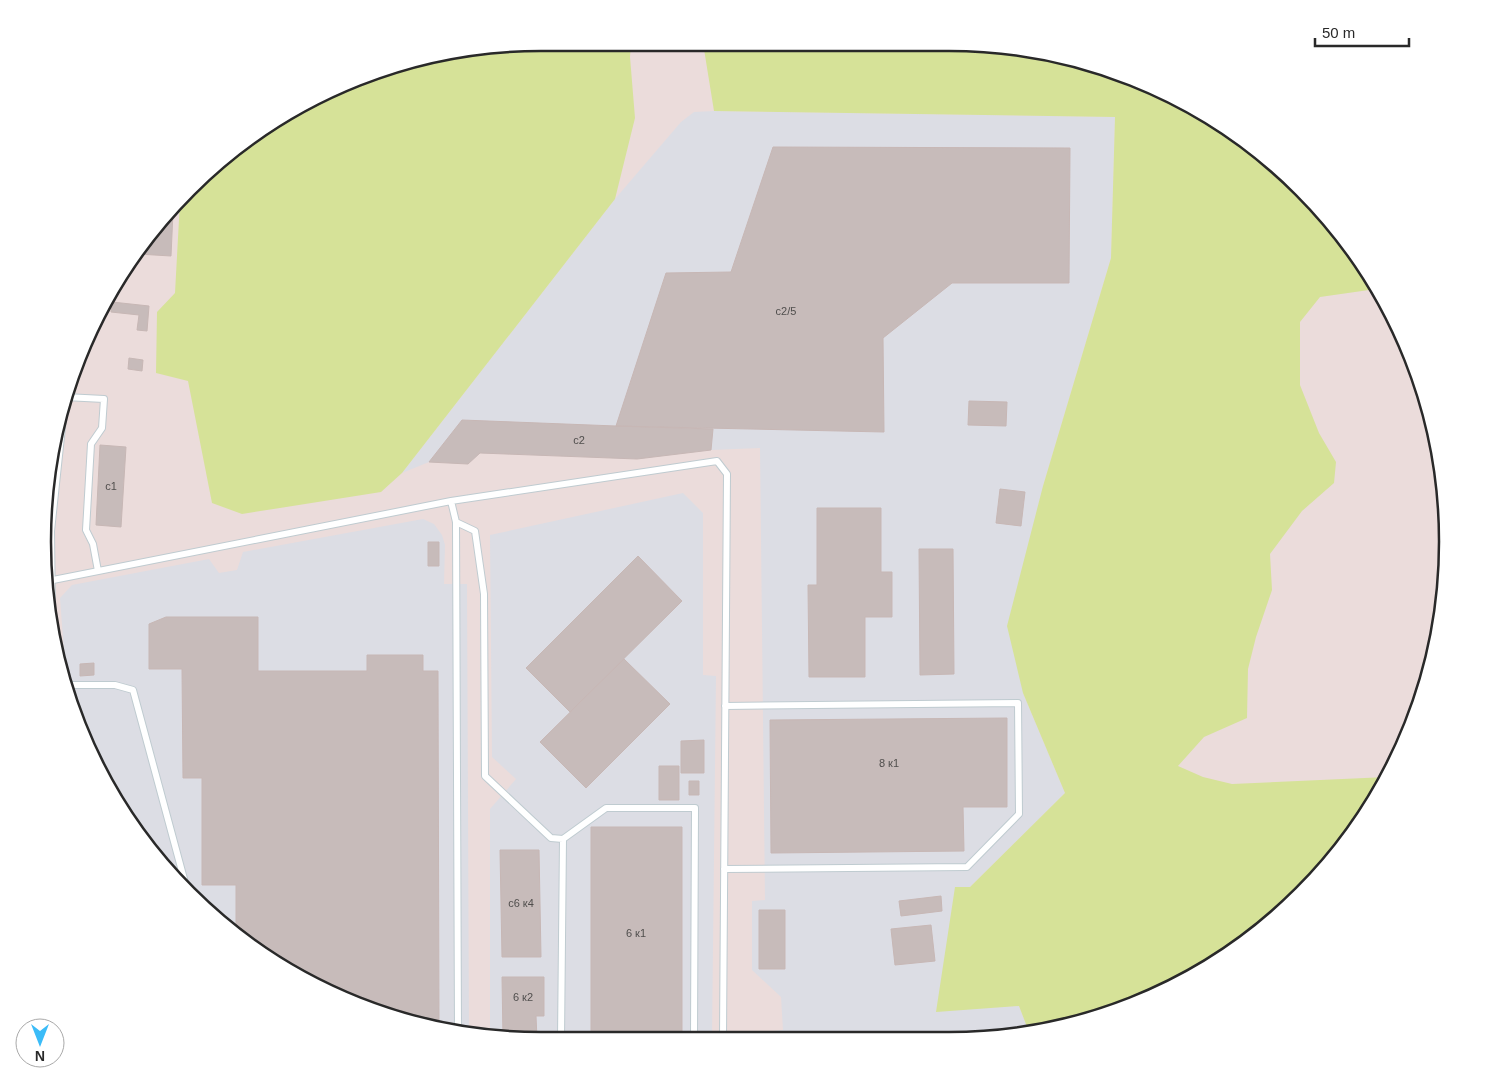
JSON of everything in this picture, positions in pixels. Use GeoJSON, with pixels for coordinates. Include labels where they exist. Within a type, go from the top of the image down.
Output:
{"type":"FeatureCollection","features":[{"type":"Feature","properties":{"kind":"lane"},"geometry":{"type":"LineString","coordinates":[[73,397],[104,399],[102,428],[91,444],[86,530],[93,544],[98,572]]}},
{"type":"Feature","properties":{"kind":"lane"},"geometry":{"type":"LineString","coordinates":[[53,581],[451,501],[717,461],[727,474],[723,1032]]}},
{"type":"Feature","properties":{"kind":"lane"},"geometry":{"type":"LineString","coordinates":[[451,501],[456,522],[458,1024]]}},
{"type":"Feature","properties":{"kind":"lane"},"geometry":{"type":"LineString","coordinates":[[456,522],[475,531],[484,594],[485,776],[551,838],[563,839],[606,808],[696,808],[694,1032]]}},
{"type":"Feature","properties":{"kind":"lane"},"geometry":{"type":"LineString","coordinates":[[73,685],[115,685],[133,690],[183,876]]}},
{"type":"Feature","properties":{"kind":"lane"},"geometry":{"type":"LineString","coordinates":[[724,869],[966,867],[1019,814],[1018,703],[725,706]]}},
{"type":"Feature","properties":{"kind":"lane"},"geometry":{"type":"LineString","coordinates":[[561,1032],[563,839]]}},
{"type":"Feature","properties":{"kind":"shaded area"},"geometry":{"type":"Polygon","coordinates":[[[694,112],[1115,117],[1111,258],[1043,486],[1023,693],[1065,793],[970,887],[936,1011],[1019,1006],[1026,1025],[981,1031],[948,1032],[773,1032],[783,1030],[781,997],[752,970],[752,901],[765,900],[760,448],[711,450],[637,459],[480,453],[468,464],[429,462],[402,473],[615,199],[681,122],[694,112]]]}},
{"type":"Feature","properties":{"kind":"shaded area"},"geometry":{"type":"Polygon","coordinates":[[[683,493],[703,513],[703,675],[716,676],[712,1032],[542,1032],[490,1029],[490,809],[516,779],[492,757],[490,535],[683,493]]]}},
{"type":"Feature","properties":{"kind":"shaded area"},"geometry":{"type":"Polygon","coordinates":[[[423,519],[434,524],[442,535],[445,545],[444,584],[467,584],[469,1026],[415,1015],[384,1006],[354,994],[296,966],[243,930],[218,910],[173,865],[134,814],[102,758],[77,699],[68,668],[64,650],[60,598],[72,585],[209,559],[219,573],[237,570],[243,552],[423,519]]]}},
{"type":"Feature","properties":{"kind":"green space"},"geometry":{"type":"Polygon","coordinates":[[[630,51],[635,118],[615,199],[402,473],[381,492],[242,514],[212,503],[188,381],[156,373],[157,312],[175,293],[179,211],[218,173],[269,134],[296,117],[325,102],[384,77],[446,61],[509,52],[630,51]]]}},
{"type":"Feature","properties":{"kind":"green space"},"geometry":{"type":"Polygon","coordinates":[[[704,51],[981,52],[1012,55],[1075,68],[1106,77],[1165,102],[1194,117],[1247,153],[1272,173],[1317,218],[1356,269],[1369,290],[1320,297],[1300,322],[1300,385],[1319,433],[1336,462],[1334,483],[1302,511],[1270,554],[1272,590],[1256,637],[1248,669],[1247,718],[1204,737],[1178,766],[1203,777],[1232,784],[1378,777],[1356,814],[1337,840],[1295,888],[1247,930],[1194,966],[1165,981],[1106,1006],[1026,1025],[1019,1006],[936,1012],[955,887],[970,887],[1065,793],[1023,693],[1007,626],[1043,486],[1111,258],[1115,117],[714,111],[704,51]]]}},
{"type":"Feature","properties":{"kind":"building"},"geometry":{"type":"Polygon","coordinates":[[[773,147],[1070,148],[1069,283],[952,283],[883,338],[884,432],[616,426],[666,273],[731,272],[773,147]]]}},
{"type":"Feature","properties":{"kind":"building"},"geometry":{"type":"Polygon","coordinates":[[[173,218],[171,256],[145,254],[173,218]]]}},
{"type":"Feature","properties":{"kind":"building"},"geometry":{"type":"Polygon","coordinates":[[[114,302],[149,306],[147,331],[137,330],[139,315],[111,312],[114,302]]]}},
{"type":"Feature","properties":{"kind":"building"},"geometry":{"type":"Polygon","coordinates":[[[129,358],[143,360],[142,371],[128,369],[129,358]]]}},
{"type":"Feature","properties":{"kind":"building"},"geometry":{"type":"Polygon","coordinates":[[[969,401],[1007,402],[1006,426],[968,425],[969,401]]]}},
{"type":"Feature","properties":{"kind":"building"},"geometry":{"type":"Polygon","coordinates":[[[462,420],[713,429],[711,450],[637,459],[480,453],[468,464],[429,462],[462,420]]]}},
{"type":"Feature","properties":{"kind":"building"},"geometry":{"type":"Polygon","coordinates":[[[100,445],[126,447],[121,527],[96,525],[100,445]]]}},
{"type":"Feature","properties":{"kind":"building"},"geometry":{"type":"Polygon","coordinates":[[[1000,489],[1025,492],[1021,526],[996,523],[1000,489]]]}},
{"type":"Feature","properties":{"kind":"building"},"geometry":{"type":"Polygon","coordinates":[[[817,508],[881,508],[881,572],[892,572],[892,617],[865,617],[865,677],[809,677],[808,585],[817,585],[817,508]]]}},
{"type":"Feature","properties":{"kind":"building"},"geometry":{"type":"Polygon","coordinates":[[[428,542],[439,542],[439,566],[428,566],[428,542]]]}},
{"type":"Feature","properties":{"kind":"building"},"geometry":{"type":"Polygon","coordinates":[[[919,549],[953,549],[954,674],[920,675],[919,549]]]}},
{"type":"Feature","properties":{"kind":"building"},"geometry":{"type":"Polygon","coordinates":[[[638,556],[682,601],[570,712],[526,668],[638,556]]]}},
{"type":"Feature","properties":{"kind":"building"},"geometry":{"type":"Polygon","coordinates":[[[166,617],[258,617],[258,671],[367,671],[367,655],[423,655],[423,671],[438,671],[439,1020],[384,1006],[325,981],[296,966],[236,924],[236,885],[202,885],[202,778],[183,778],[182,669],[149,669],[149,624],[166,617]]]}},
{"type":"Feature","properties":{"kind":"building"},"geometry":{"type":"Polygon","coordinates":[[[624,659],[670,704],[586,788],[540,742],[624,659]]]}},
{"type":"Feature","properties":{"kind":"building"},"geometry":{"type":"Polygon","coordinates":[[[94,663],[94,675],[80,676],[80,664],[94,663]]]}},
{"type":"Feature","properties":{"kind":"building"},"geometry":{"type":"Polygon","coordinates":[[[1007,718],[1007,807],[963,807],[964,851],[771,853],[770,720],[1007,718]]]}},
{"type":"Feature","properties":{"kind":"building"},"geometry":{"type":"Polygon","coordinates":[[[704,740],[704,773],[681,773],[681,741],[704,740]]]}},
{"type":"Feature","properties":{"kind":"building"},"geometry":{"type":"Polygon","coordinates":[[[659,766],[679,766],[679,800],[659,800],[659,766]]]}},
{"type":"Feature","properties":{"kind":"building"},"geometry":{"type":"Polygon","coordinates":[[[689,781],[699,781],[699,795],[689,795],[689,781]]]}},
{"type":"Feature","properties":{"kind":"building"},"geometry":{"type":"Polygon","coordinates":[[[591,827],[682,827],[682,1032],[591,1032],[591,827]]]}},
{"type":"Feature","properties":{"kind":"building"},"geometry":{"type":"Polygon","coordinates":[[[500,850],[539,850],[541,957],[502,957],[500,850]]]}},
{"type":"Feature","properties":{"kind":"building"},"geometry":{"type":"Polygon","coordinates":[[[941,896],[942,911],[901,916],[899,901],[941,896]]]}},
{"type":"Feature","properties":{"kind":"building"},"geometry":{"type":"Polygon","coordinates":[[[759,910],[785,910],[785,969],[759,969],[759,910]]]}},
{"type":"Feature","properties":{"kind":"building"},"geometry":{"type":"Polygon","coordinates":[[[931,925],[935,961],[895,965],[891,929],[931,925]]]}},
{"type":"Feature","properties":{"kind":"building"},"geometry":{"type":"Polygon","coordinates":[[[502,977],[544,977],[544,1016],[536,1016],[537,1032],[503,1030],[502,977]]]}}]}
